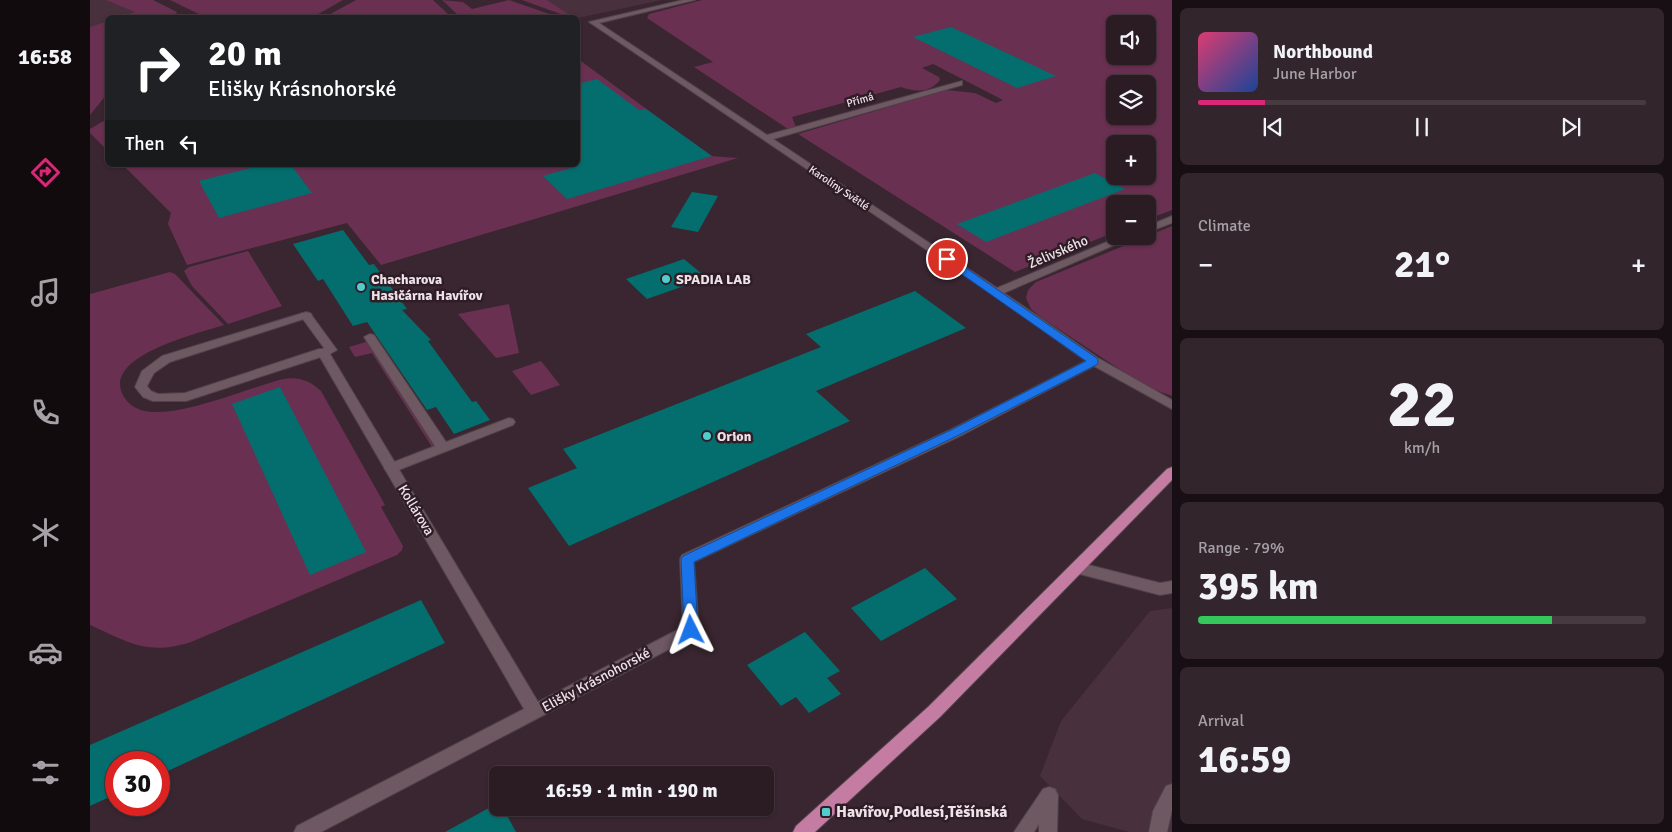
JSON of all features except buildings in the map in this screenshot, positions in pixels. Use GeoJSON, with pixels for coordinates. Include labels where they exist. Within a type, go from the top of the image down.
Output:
{"type":"FeatureCollection","features":[{"type":"Feature","properties":{"kind":"main road"},"geometry":{"type":"LineString","coordinates":[[802,832],[934,712],[1172,472]]}},
{"type":"Feature","properties":{"kind":"street","name":"Karolíny Světlé"},"geometry":{"type":"LineString","coordinates":[[692,0],[593,22],[996,292],[1094,361],[1172,405]]}},
{"type":"Feature","properties":{"kind":"street","name":"Přímá"},"geometry":{"type":"LineString","coordinates":[[766,138],[959,83]]}},
{"type":"Feature","properties":{"kind":"street"},"geometry":{"type":"LineString","coordinates":[[1156,226],[1172,219]]}},
{"type":"Feature","properties":{"kind":"street","name":"Želivského"},"geometry":{"type":"LineString","coordinates":[[996,292],[1108,245]]}},
{"type":"Feature","properties":{"kind":"street","name":"Kollárova"},"geometry":{"type":"LineString","coordinates":[[306,315],[331,350],[323,352],[186,397],[157,398],[148,394],[141,387],[142,379],[147,373],[166,359],[306,315]]}},
{"type":"Feature","properties":{"kind":"street"},"geometry":{"type":"LineString","coordinates":[[370,337],[442,448]]}},
{"type":"Feature","properties":{"kind":"street","name":"Kollárova"},"geometry":{"type":"LineString","coordinates":[[323,352],[535,712]]}},
{"type":"Feature","properties":{"kind":"street","name":"Elišky Krásnohorské"},"geometry":{"type":"LineString","coordinates":[[303,832],[691,630],[687,559],[955,433],[1094,361]]}},
{"type":"Feature","properties":{"kind":"street"},"geometry":{"type":"LineString","coordinates":[[391,468],[509,422]]}},
{"type":"Feature","properties":{"kind":"street"},"geometry":{"type":"LineString","coordinates":[[1077,568],[1160,588],[1172,587]]}},
{"type":"Feature","properties":{"kind":"street"},"geometry":{"type":"LineString","coordinates":[[1158,832],[1162,811],[1172,792]]}},
{"type":"Feature","properties":{"kind":"street"},"geometry":{"type":"LineString","coordinates":[[1023,832],[1049,795],[1048,832]]}},
{"type":"Feature","properties":{"kind":"shaded area"},"geometry":{"type":"Polygon","coordinates":[[[90,0],[105,0],[136,12],[126,15],[105,15],[105,22],[90,27],[90,0]]]}},
{"type":"Feature","properties":{"kind":"shaded area"},"geometry":{"type":"Polygon","coordinates":[[[105,0],[153,0],[177,12],[176,15],[125,15],[135,12],[105,0]]]}},
{"type":"Feature","properties":{"kind":"shaded area"},"geometry":{"type":"Polygon","coordinates":[[[170,0],[343,0],[317,15],[201,15],[170,0]]]}},
{"type":"Feature","properties":{"kind":"shaded area"},"geometry":{"type":"Polygon","coordinates":[[[356,0],[433,0],[448,14],[407,15],[329,15],[356,0]]]}},
{"type":"Feature","properties":{"kind":"shaded area"},"geometry":{"type":"Polygon","coordinates":[[[442,0],[463,2],[472,9],[509,0],[552,15],[458,15],[442,0]]]}},
{"type":"Feature","properties":{"kind":"shaded area"},"geometry":{"type":"Polygon","coordinates":[[[522,0],[547,0],[570,15],[563,15],[522,0]]]}},
{"type":"Feature","properties":{"kind":"shaded area"},"geometry":{"type":"Polygon","coordinates":[[[547,0],[662,0],[580,18],[580,15],[570,15],[547,0]]]}},
{"type":"Feature","properties":{"kind":"shaded area"},"geometry":{"type":"Polygon","coordinates":[[[702,0],[1172,0],[1172,210],[1156,216],[1156,195],[1106,195],[1106,236],[1015,272],[798,134],[946,90],[975,93],[996,103],[1003,100],[933,64],[922,68],[939,77],[940,80],[932,87],[912,90],[901,87],[792,117],[796,127],[788,129],[694,67],[713,62],[647,18],[649,14],[702,0]]]}},
{"type":"Feature","properties":{"kind":"shaded area"},"geometry":{"type":"Polygon","coordinates":[[[105,22],[105,96],[90,115],[90,27],[105,22]]]}},
{"type":"Feature","properties":{"kind":"shaded area"},"geometry":{"type":"Polygon","coordinates":[[[580,60],[711,156],[738,158],[381,265],[347,223],[187,265],[168,224],[171,213],[125,167],[580,167],[580,60]]]}},
{"type":"Feature","properties":{"kind":"shaded area"},"geometry":{"type":"Polygon","coordinates":[[[105,120],[105,148],[90,133],[90,129],[105,120]]]}},
{"type":"Feature","properties":{"kind":"shaded area"},"geometry":{"type":"Polygon","coordinates":[[[1172,226],[1172,396],[1145,386],[1039,316],[1031,309],[1026,298],[1028,290],[1036,282],[1126,245],[1156,245],[1156,233],[1172,226]]]}},
{"type":"Feature","properties":{"kind":"shaded area"},"geometry":{"type":"Polygon","coordinates":[[[248,251],[282,306],[228,324],[192,286],[184,271],[189,267],[248,251]]]}},
{"type":"Feature","properties":{"kind":"shaded area"},"geometry":{"type":"Polygon","coordinates":[[[170,272],[175,274],[224,325],[175,340],[138,358],[126,370],[120,382],[127,401],[145,411],[166,412],[216,400],[279,380],[291,378],[306,381],[321,391],[385,505],[381,507],[403,546],[397,555],[191,642],[162,648],[127,642],[90,625],[90,294],[170,272]]]}},
{"type":"Feature","properties":{"kind":"shaded area"},"geometry":{"type":"Polygon","coordinates":[[[509,304],[519,353],[496,358],[458,314],[509,304]]]}},
{"type":"Feature","properties":{"kind":"shaded area"},"geometry":{"type":"Polygon","coordinates":[[[369,341],[438,449],[408,459],[411,455],[432,447],[372,353],[355,357],[349,347],[369,341]]]}},
{"type":"Feature","properties":{"kind":"shaded area"},"geometry":{"type":"Polygon","coordinates":[[[541,361],[560,385],[531,395],[512,371],[541,361]]]}},
{"type":"Feature","properties":{"kind":"shaded area"},"geometry":{"type":"Polygon","coordinates":[[[1172,608],[1172,832],[1129,832],[1082,819],[1040,776],[1061,721],[1150,611],[1172,608]]]}},
{"type":"Feature","properties":{"kind":"place","name":"SPADIA LAB"},"geometry":{"type":"Point","coordinates":[666,279]}},
{"type":"Feature","properties":{"kind":"place","name":"Chacharova Hasičárna Havířov"},"geometry":{"type":"Point","coordinates":[361,287]}},
{"type":"Feature","properties":{"kind":"place","name":"Orion"},"geometry":{"type":"Point","coordinates":[707,436]}},
{"type":"Feature","properties":{"kind":"place","name":"Havířov,Podlesí,Těšínská"},"geometry":{"type":"Point","coordinates":[826,812]}},
{"type":"Feature","properties":{"kind":"route"},"geometry":{"type":"LineString","coordinates":[[691,630],[687,559],[955,433],[1094,361],[947,259]]}}]}
